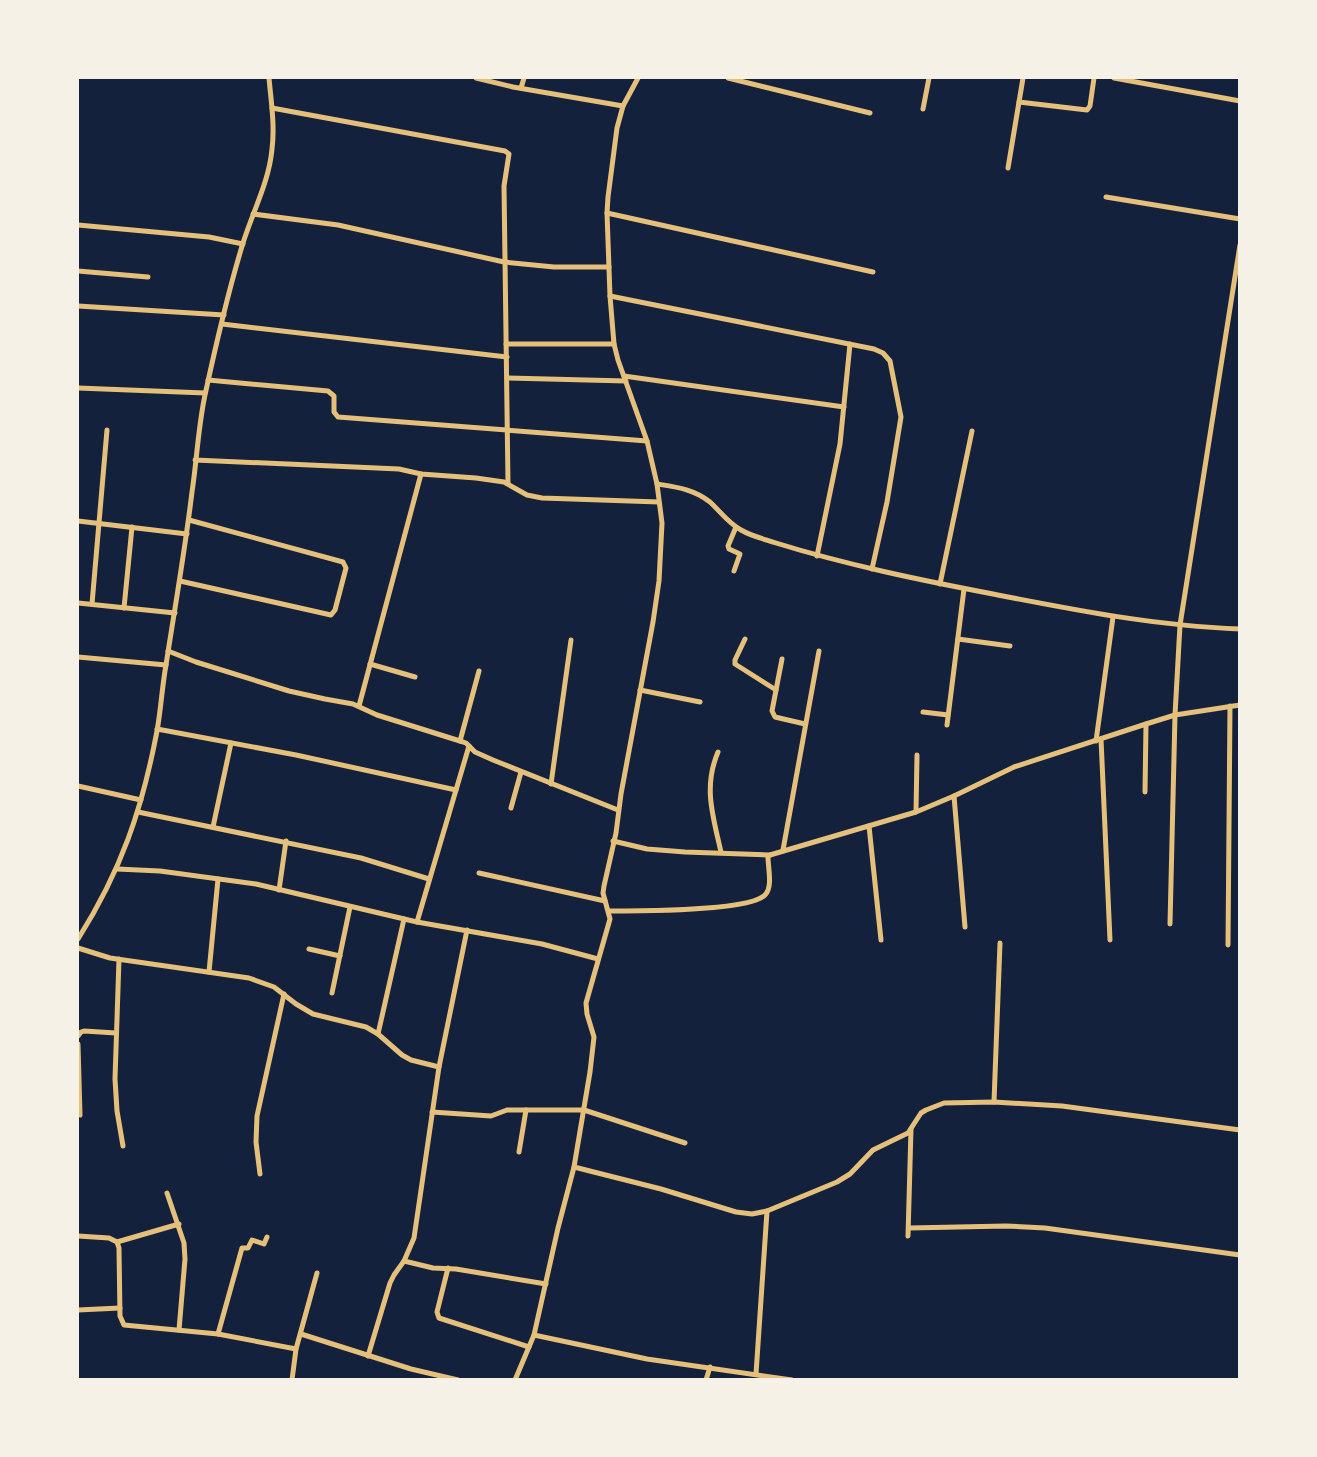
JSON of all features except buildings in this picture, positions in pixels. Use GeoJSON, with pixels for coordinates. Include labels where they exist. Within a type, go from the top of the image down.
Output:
{"type":"FeatureCollection","features":[{"type":"Feature","properties":{"kind":"street"},"geometry":{"type":"LineString","coordinates":[[78,939],[110,885],[117,869],[138,812],[157,729],[189,520],[198,428],[205,393],[243,244],[266,183],[270,165],[273,130],[269,78]]}},
{"type":"Feature","properties":{"kind":"street"},"geometry":{"type":"LineString","coordinates":[[476,78],[623,106]]}},
{"type":"Feature","properties":{"kind":"street"},"geometry":{"type":"LineString","coordinates":[[521,88],[524,78]]}},
{"type":"Feature","properties":{"kind":"street"},"geometry":{"type":"LineString","coordinates":[[515,1380],[534,1335],[574,1167],[594,1037],[587,1014],[586,1003],[610,919],[605,901],[604,886],[614,841],[659,581],[662,523],[657,484],[647,441],[614,344],[610,296],[607,212],[617,128],[623,106],[638,78]]}},
{"type":"Feature","properties":{"kind":"street"},"geometry":{"type":"LineString","coordinates":[[728,78],[870,113]]}},
{"type":"Feature","properties":{"kind":"street"},"geometry":{"type":"LineString","coordinates":[[923,109],[929,78]]}},
{"type":"Feature","properties":{"kind":"street"},"geometry":{"type":"LineString","coordinates":[[1008,168],[1023,78]]}},
{"type":"Feature","properties":{"kind":"street"},"geometry":{"type":"LineString","coordinates":[[1019,102],[1087,110],[1090,106],[1094,78]]}},
{"type":"Feature","properties":{"kind":"street"},"geometry":{"type":"LineString","coordinates":[[1114,78],[1240,101]]}},
{"type":"Feature","properties":{"kind":"street"},"geometry":{"type":"LineString","coordinates":[[272,108],[508,152],[509,158],[504,186],[508,483]]}},
{"type":"Feature","properties":{"kind":"street"},"geometry":{"type":"LineString","coordinates":[[1106,197],[1240,219]]}},
{"type":"Feature","properties":{"kind":"street"},"geometry":{"type":"LineString","coordinates":[[607,212],[872,272]]}},
{"type":"Feature","properties":{"kind":"street"},"geometry":{"type":"LineString","coordinates":[[253,214],[338,225],[504,262],[554,267],[609,267]]}},
{"type":"Feature","properties":{"kind":"street"},"geometry":{"type":"LineString","coordinates":[[78,225],[209,237],[243,244]]}},
{"type":"Feature","properties":{"kind":"street"},"geometry":{"type":"LineString","coordinates":[[1170,924],[1175,715],[1180,626],[1240,245]]}},
{"type":"Feature","properties":{"kind":"street"},"geometry":{"type":"LineString","coordinates":[[78,272],[148,277]]}},
{"type":"Feature","properties":{"kind":"street"},"geometry":{"type":"LineString","coordinates":[[610,296],[874,349],[883,353],[890,361],[901,417],[889,494],[872,569]]}},
{"type":"Feature","properties":{"kind":"street"},"geometry":{"type":"LineString","coordinates":[[78,306],[224,315]]}},
{"type":"Feature","properties":{"kind":"street"},"geometry":{"type":"LineString","coordinates":[[222,324],[507,357]]}},
{"type":"Feature","properties":{"kind":"street"},"geometry":{"type":"LineString","coordinates":[[506,344],[614,344]]}},
{"type":"Feature","properties":{"kind":"street"},"geometry":{"type":"LineString","coordinates":[[817,556],[840,444],[850,344]]}},
{"type":"Feature","properties":{"kind":"street"},"geometry":{"type":"LineString","coordinates":[[507,378],[625,378],[844,407]]}},
{"type":"Feature","properties":{"kind":"street"},"geometry":{"type":"LineString","coordinates":[[208,380],[328,391],[334,396],[334,412],[338,417],[647,441]]}},
{"type":"Feature","properties":{"kind":"street"},"geometry":{"type":"LineString","coordinates":[[78,388],[205,393]]}},
{"type":"Feature","properties":{"kind":"street"},"geometry":{"type":"LineString","coordinates":[[92,604],[107,430]]}},
{"type":"Feature","properties":{"kind":"street"},"geometry":{"type":"LineString","coordinates":[[940,584],[972,431]]}},
{"type":"Feature","properties":{"kind":"street"},"geometry":{"type":"LineString","coordinates":[[195,460],[400,469],[421,474],[476,478],[508,483],[527,495],[542,498],[659,502]]}},
{"type":"Feature","properties":{"kind":"street"},"geometry":{"type":"LineString","coordinates":[[359,706],[421,474]]}},
{"type":"Feature","properties":{"kind":"street"},"geometry":{"type":"LineString","coordinates":[[657,484],[686,488],[708,501],[736,527],[749,534],[817,556],[940,584],[1080,612],[1180,626],[1240,629]]}},
{"type":"Feature","properties":{"kind":"street"},"geometry":{"type":"LineString","coordinates":[[180,581],[331,614],[334,610],[345,571],[343,562],[189,520]]}},
{"type":"Feature","properties":{"kind":"street"},"geometry":{"type":"LineString","coordinates":[[78,521],[187,534]]}},
{"type":"Feature","properties":{"kind":"street"},"geometry":{"type":"LineString","coordinates":[[124,608],[132,527]]}},
{"type":"Feature","properties":{"kind":"street"},"geometry":{"type":"LineString","coordinates":[[734,572],[740,554],[728,546],[736,527]]}},
{"type":"Feature","properties":{"kind":"street"},"geometry":{"type":"LineString","coordinates":[[946,725],[964,589]]}},
{"type":"Feature","properties":{"kind":"street"},"geometry":{"type":"LineString","coordinates":[[78,603],[175,613]]}},
{"type":"Feature","properties":{"kind":"street"},"geometry":{"type":"LineString","coordinates":[[1110,940],[1098,740],[1113,616]]}},
{"type":"Feature","properties":{"kind":"street"},"geometry":{"type":"LineString","coordinates":[[745,639],[735,664],[776,690]]}},
{"type":"Feature","properties":{"kind":"street"},"geometry":{"type":"LineString","coordinates":[[958,639],[1010,646]]}},
{"type":"Feature","properties":{"kind":"street"},"geometry":{"type":"LineString","coordinates":[[551,784],[571,640]]}},
{"type":"Feature","properties":{"kind":"street"},"geometry":{"type":"LineString","coordinates":[[168,651],[196,662],[282,689],[359,706],[377,715],[460,741],[475,752],[618,810]]}},
{"type":"Feature","properties":{"kind":"street"},"geometry":{"type":"LineString","coordinates":[[783,850],[819,651]]}},
{"type":"Feature","properties":{"kind":"street"},"geometry":{"type":"LineString","coordinates":[[78,657],[166,665]]}},
{"type":"Feature","properties":{"kind":"street"},"geometry":{"type":"LineString","coordinates":[[782,659],[772,714],[775,717],[805,724]]}},
{"type":"Feature","properties":{"kind":"street"},"geometry":{"type":"LineString","coordinates":[[370,664],[415,677]]}},
{"type":"Feature","properties":{"kind":"street"},"geometry":{"type":"LineString","coordinates":[[460,741],[479,671]]}},
{"type":"Feature","properties":{"kind":"street"},"geometry":{"type":"LineString","coordinates":[[640,690],[700,702]]}},
{"type":"Feature","properties":{"kind":"street"},"geometry":{"type":"LineString","coordinates":[[614,841],[648,849],[770,855],[916,812],[1014,767],[1146,724],[1175,715],[1240,704]]}},
{"type":"Feature","properties":{"kind":"street"},"geometry":{"type":"LineString","coordinates":[[1228,945],[1230,706]]}},
{"type":"Feature","properties":{"kind":"street"},"geometry":{"type":"LineString","coordinates":[[922,712],[948,715]]}},
{"type":"Feature","properties":{"kind":"street"},"geometry":{"type":"LineString","coordinates":[[1145,792],[1146,724]]}},
{"type":"Feature","properties":{"kind":"street"},"geometry":{"type":"LineString","coordinates":[[157,729],[296,755],[456,790]]}},
{"type":"Feature","properties":{"kind":"street"},"geometry":{"type":"LineString","coordinates":[[213,827],[231,743]]}},
{"type":"Feature","properties":{"kind":"street"},"geometry":{"type":"LineString","coordinates":[[417,922],[469,746]]}},
{"type":"Feature","properties":{"kind":"street"},"geometry":{"type":"LineString","coordinates":[[718,752],[711,773],[710,791],[721,852]]}},
{"type":"Feature","properties":{"kind":"street"},"geometry":{"type":"LineString","coordinates":[[916,812],[917,755]]}},
{"type":"Feature","properties":{"kind":"street"},"geometry":{"type":"LineString","coordinates":[[511,808],[521,772]]}},
{"type":"Feature","properties":{"kind":"street"},"geometry":{"type":"LineString","coordinates":[[78,786],[141,800]]}},
{"type":"Feature","properties":{"kind":"street"},"geometry":{"type":"LineString","coordinates":[[954,796],[965,927]]}},
{"type":"Feature","properties":{"kind":"street"},"geometry":{"type":"LineString","coordinates":[[138,812],[361,858],[429,879]]}},
{"type":"Feature","properties":{"kind":"street"},"geometry":{"type":"LineString","coordinates":[[869,826],[880,940]]}},
{"type":"Feature","properties":{"kind":"street"},"geometry":{"type":"LineString","coordinates":[[278,890],[286,841]]}},
{"type":"Feature","properties":{"kind":"street"},"geometry":{"type":"LineString","coordinates":[[609,911],[662,911],[749,902],[764,896],[768,890],[768,857],[770,855]]}},
{"type":"Feature","properties":{"kind":"street"},"geometry":{"type":"LineString","coordinates":[[117,869],[160,871],[256,884],[417,922],[542,944],[598,959]]}},
{"type":"Feature","properties":{"kind":"street"},"geometry":{"type":"LineString","coordinates":[[479,873],[605,901]]}},
{"type":"Feature","properties":{"kind":"street"},"geometry":{"type":"LineString","coordinates":[[209,972],[218,879]]}},
{"type":"Feature","properties":{"kind":"street"},"geometry":{"type":"LineString","coordinates":[[332,993],[350,907]]}},
{"type":"Feature","properties":{"kind":"street"},"geometry":{"type":"LineString","coordinates":[[378,1034],[404,919]]}},
{"type":"Feature","properties":{"kind":"street"},"geometry":{"type":"LineString","coordinates":[[368,1356],[390,1283],[404,1261],[414,1238],[439,1067],[467,930]]}},
{"type":"Feature","properties":{"kind":"street"},"geometry":{"type":"LineString","coordinates":[[994,1102],[1000,943]]}},
{"type":"Feature","properties":{"kind":"street"},"geometry":{"type":"LineString","coordinates":[[78,948],[96,955],[249,978],[264,982],[313,1014],[366,1027],[378,1034],[410,1060],[439,1067]]}},
{"type":"Feature","properties":{"kind":"street"},"geometry":{"type":"LineString","coordinates":[[310,949],[340,956]]}},
{"type":"Feature","properties":{"kind":"street"},"geometry":{"type":"LineString","coordinates":[[119,959],[115,1095],[123,1146]]}},
{"type":"Feature","properties":{"kind":"street"},"geometry":{"type":"LineString","coordinates":[[260,1174],[256,1142],[257,1116],[284,994]]}},
{"type":"Feature","properties":{"kind":"street"},"geometry":{"type":"LineString","coordinates":[[78,1036],[84,1031],[116,1033]]}},
{"type":"Feature","properties":{"kind":"street"},"geometry":{"type":"LineString","coordinates":[[78,1044],[80,1115]]}},
{"type":"Feature","properties":{"kind":"street"},"geometry":{"type":"LineString","coordinates":[[574,1167],[661,1189],[736,1212],[752,1214],[767,1211],[837,1182],[850,1174],[873,1150],[904,1136],[921,1113],[944,1103],[994,1102],[1062,1106],[1240,1130]]}},
{"type":"Feature","properties":{"kind":"street"},"geometry":{"type":"LineString","coordinates":[[432,1112],[491,1116],[508,1110],[584,1110],[685,1143]]}},
{"type":"Feature","properties":{"kind":"street"},"geometry":{"type":"LineString","coordinates":[[519,1152],[526,1110]]}},
{"type":"Feature","properties":{"kind":"street"},"geometry":{"type":"LineString","coordinates":[[908,1236],[911,1129]]}},
{"type":"Feature","properties":{"kind":"street"},"geometry":{"type":"LineString","coordinates":[[167,1193],[179,1224],[186,1259],[179,1330]]}},
{"type":"Feature","properties":{"kind":"street"},"geometry":{"type":"LineString","coordinates":[[756,1374],[767,1211]]}},
{"type":"Feature","properties":{"kind":"street"},"geometry":{"type":"LineString","coordinates":[[78,1236],[109,1238],[117,1242],[179,1224]]}},
{"type":"Feature","properties":{"kind":"street"},"geometry":{"type":"LineString","coordinates":[[909,1228],[1006,1226],[1045,1228],[1240,1255]]}},
{"type":"Feature","properties":{"kind":"street"},"geometry":{"type":"LineString","coordinates":[[218,1334],[242,1248],[248,1248],[252,1240],[264,1244],[267,1237]]}},
{"type":"Feature","properties":{"kind":"street"},"geometry":{"type":"LineString","coordinates":[[117,1242],[119,1248],[120,1320],[128,1326],[218,1334],[296,1349]]}},
{"type":"Feature","properties":{"kind":"street"},"geometry":{"type":"LineString","coordinates":[[404,1261],[433,1268],[448,1268],[546,1284]]}},
{"type":"Feature","properties":{"kind":"street"},"geometry":{"type":"LineString","coordinates":[[448,1268],[437,1312],[439,1318],[529,1347]]}},
{"type":"Feature","properties":{"kind":"street"},"geometry":{"type":"LineString","coordinates":[[292,1380],[296,1349],[317,1273]]}},
{"type":"Feature","properties":{"kind":"street"},"geometry":{"type":"LineString","coordinates":[[78,1310],[120,1308]]}},
{"type":"Feature","properties":{"kind":"street"},"geometry":{"type":"LineString","coordinates":[[301,1334],[411,1369],[458,1380]]}},
{"type":"Feature","properties":{"kind":"street"},"geometry":{"type":"LineString","coordinates":[[534,1335],[647,1359],[792,1380]]}},
{"type":"Feature","properties":{"kind":"street"},"geometry":{"type":"LineString","coordinates":[[706,1380],[710,1368]]}}]}
